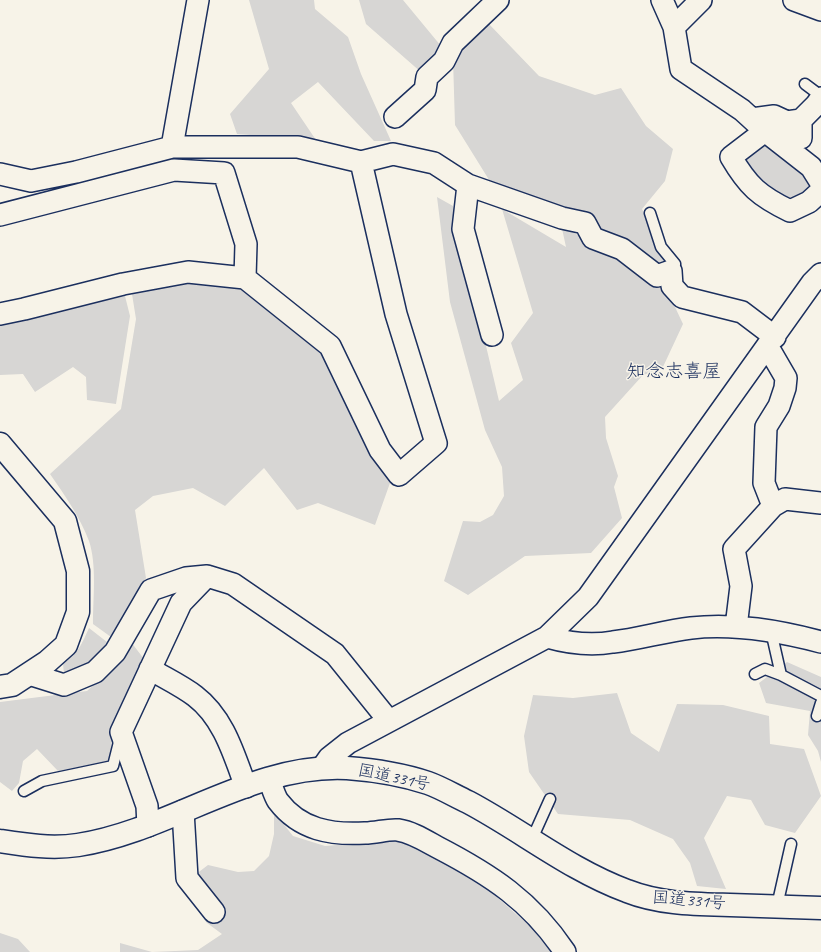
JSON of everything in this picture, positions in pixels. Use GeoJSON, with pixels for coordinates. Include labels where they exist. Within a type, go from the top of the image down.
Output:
{"type":"FeatureCollection","features":[{"type":"Feature","properties":{"kind":"main road"},"geometry":{"type":"LineString","coordinates":[[0,444],[65,521],[78,571],[78,612],[66,645],[47,662],[12,685],[0,687]]}},
{"type":"Feature","properties":{"kind":"main road","name":"国道331号"},"geometry":{"type":"LineString","coordinates":[[0,841],[50,848],[79,845],[148,826],[246,787],[296,771],[322,768],[373,772],[429,784],[482,810],[590,874],[627,891],[642,896],[693,904],[821,908]]}},
{"type":"Feature","properties":{"kind":"street"},"geometry":{"type":"LineString","coordinates":[[172,147],[198,0]]}},
{"type":"Feature","properties":{"kind":"street"},"geometry":{"type":"LineString","coordinates":[[395,117],[425,90],[427,77],[444,61],[453,43],[498,0]]}},
{"type":"Feature","properties":{"kind":"street"},"geometry":{"type":"LineString","coordinates":[[662,0],[674,28],[681,69],[742,110],[765,131],[811,167],[821,183]]}},
{"type":"Feature","properties":{"kind":"street"},"geometry":{"type":"LineString","coordinates":[[674,28],[701,0]]}},
{"type":"Feature","properties":{"kind":"street"},"geometry":{"type":"LineString","coordinates":[[794,0],[821,10]]}},
{"type":"Feature","properties":{"kind":"street"},"geometry":{"type":"LineString","coordinates":[[821,97],[816,105],[802,120],[787,122],[774,116],[765,131],[731,157],[744,180],[769,200],[790,211],[809,202],[821,191]]}},
{"type":"Feature","properties":{"kind":"street"},"geometry":{"type":"LineString","coordinates":[[765,131],[801,138],[802,120]]}},
{"type":"Feature","properties":{"kind":"street"},"geometry":{"type":"LineString","coordinates":[[0,174],[31,182],[172,147],[298,147],[361,162],[393,154],[434,163],[468,185],[562,218],[585,223],[593,238],[622,249],[657,276],[671,272],[672,286],[682,297],[742,312],[771,342],[786,378],[785,388],[779,406],[766,427],[764,483],[773,506]]}},
{"type":"Feature","properties":{"kind":"street"},"geometry":{"type":"LineString","coordinates":[[0,314],[123,284],[188,272],[245,278],[330,346],[380,450],[399,475],[436,443],[396,314],[361,162]]}},
{"type":"Feature","properties":{"kind":"street"},"geometry":{"type":"LineString","coordinates":[[0,214],[174,170],[224,173],[246,244],[245,278]]}},
{"type":"Feature","properties":{"kind":"street"},"geometry":{"type":"LineString","coordinates":[[468,185],[463,229],[492,335]]}},
{"type":"Feature","properties":{"kind":"street"},"geometry":{"type":"LineString","coordinates":[[322,768],[329,758],[348,743],[547,637],[588,597],[812,283],[821,274]]}},
{"type":"Feature","properties":{"kind":"street"},"geometry":{"type":"LineString","coordinates":[[736,627],[741,586],[734,549],[773,506],[784,499],[821,503]]}},
{"type":"Feature","properties":{"kind":"street"},"geometry":{"type":"LineString","coordinates":[[29,674],[64,685],[95,672],[115,652],[151,590],[186,578],[208,576],[234,584],[335,654],[389,721]]}},
{"type":"Feature","properties":{"kind":"street"},"geometry":{"type":"LineString","coordinates":[[148,826],[147,806],[121,732],[181,603],[208,576]]}},
{"type":"Feature","properties":{"kind":"street"},"geometry":{"type":"LineString","coordinates":[[547,637],[569,643],[613,642],[692,628],[736,627],[787,633],[821,642]]}},
{"type":"Feature","properties":{"kind":"street"},"geometry":{"type":"LineString","coordinates":[[150,669],[196,696],[214,716],[229,740],[246,787]]}},
{"type":"Feature","properties":{"kind":"street"},"geometry":{"type":"LineString","coordinates":[[269,779],[277,800],[295,819],[312,829],[336,834],[398,830],[416,836],[489,875],[522,901],[538,916],[565,952]]}},
{"type":"Feature","properties":{"kind":"street"},"geometry":{"type":"LineString","coordinates":[[183,811],[187,878],[214,912]]}},
{"type":"Feature","properties":{"kind":"lane"},"geometry":{"type":"LineString","coordinates":[[805,84],[821,97]]}},
{"type":"Feature","properties":{"kind":"lane"},"geometry":{"type":"LineString","coordinates":[[650,213],[661,247],[675,264],[671,272]]}},
{"type":"Feature","properties":{"kind":"lane"},"geometry":{"type":"LineString","coordinates":[[772,631],[781,675]]}},
{"type":"Feature","properties":{"kind":"lane"},"geometry":{"type":"LineString","coordinates":[[755,674],[765,669],[781,675],[821,696]]}},
{"type":"Feature","properties":{"kind":"lane"},"geometry":{"type":"LineString","coordinates":[[817,716],[821,702]]}},
{"type":"Feature","properties":{"kind":"lane"},"geometry":{"type":"LineString","coordinates":[[24,792],[42,781],[113,766],[121,732]]}},
{"type":"Feature","properties":{"kind":"lane"},"geometry":{"type":"LineString","coordinates":[[532,839],[550,799]]}},
{"type":"Feature","properties":{"kind":"lane"},"geometry":{"type":"LineString","coordinates":[[777,906],[791,844]]}},
{"type":"Feature","properties":{"kind":"shaded area"},"geometry":{"type":"Polygon","coordinates":[[[249,0],[314,0],[315,9],[348,37],[361,74],[391,141],[374,141],[318,82],[291,103],[316,140],[237,134],[230,114],[269,69],[249,0]]]}},
{"type":"Feature","properties":{"kind":"shaded area"},"geometry":{"type":"Polygon","coordinates":[[[359,0],[403,0],[441,46],[422,73],[366,24],[359,0]]]}},
{"type":"Feature","properties":{"kind":"shaded area"},"geometry":{"type":"Polygon","coordinates":[[[488,23],[539,76],[595,95],[621,88],[646,126],[673,149],[665,181],[642,209],[667,263],[657,268],[562,211],[491,183],[455,125],[453,59],[488,23]]]}},
{"type":"Feature","properties":{"kind":"shaded area"},"geometry":{"type":"Polygon","coordinates":[[[769,142],[803,168],[816,187],[792,201],[781,197],[751,176],[741,157],[769,142]]]}},
{"type":"Feature","properties":{"kind":"shaded area"},"geometry":{"type":"Polygon","coordinates":[[[437,197],[453,206],[499,401],[523,380],[511,343],[533,313],[502,209],[566,247],[561,224],[582,238],[615,254],[667,290],[683,324],[662,369],[643,375],[605,417],[606,438],[618,476],[614,487],[622,518],[591,553],[525,556],[468,595],[444,581],[463,521],[480,522],[493,515],[504,496],[502,467],[485,430],[450,302],[437,197]]]}},
{"type":"Feature","properties":{"kind":"shaded area"},"geometry":{"type":"Polygon","coordinates":[[[189,283],[240,287],[322,353],[390,483],[375,525],[318,503],[297,510],[264,468],[225,506],[193,488],[153,496],[135,510],[146,578],[111,637],[93,624],[94,571],[89,541],[76,515],[50,474],[121,409],[136,319],[132,294],[189,283]]]}},
{"type":"Feature","properties":{"kind":"shaded area"},"geometry":{"type":"Polygon","coordinates":[[[125,296],[130,316],[116,404],[87,400],[86,377],[73,367],[35,392],[23,374],[0,375],[0,325],[125,296]]]}},
{"type":"Feature","properties":{"kind":"shaded area"},"geometry":{"type":"Polygon","coordinates":[[[89,628],[107,642],[96,661],[64,675],[63,663],[76,652],[82,644],[89,628]]]}},
{"type":"Feature","properties":{"kind":"shaded area"},"geometry":{"type":"Polygon","coordinates":[[[131,642],[144,659],[115,723],[109,761],[58,771],[37,749],[23,761],[19,783],[12,791],[0,782],[0,702],[87,691],[117,663],[131,642]]]}},
{"type":"Feature","properties":{"kind":"shaded area"},"geometry":{"type":"Polygon","coordinates":[[[787,662],[821,677],[821,762],[818,751],[808,735],[810,711],[766,703],[759,683],[787,662]]]}},
{"type":"Feature","properties":{"kind":"shaded area"},"geometry":{"type":"Polygon","coordinates":[[[617,693],[631,733],[659,752],[677,704],[723,705],[769,716],[770,744],[804,749],[821,796],[795,833],[765,825],[751,800],[727,796],[704,838],[726,889],[697,886],[690,863],[673,839],[630,820],[558,814],[529,772],[524,736],[533,695],[573,698],[617,693]]]}},
{"type":"Feature","properties":{"kind":"shaded area"},"geometry":{"type":"Polygon","coordinates":[[[274,812],[293,836],[325,846],[396,840],[436,856],[490,891],[541,936],[552,952],[152,952],[198,950],[222,934],[207,923],[191,901],[183,884],[208,865],[238,872],[254,871],[269,856],[274,834],[274,812]]]}},
{"type":"Feature","properties":{"kind":"shaded area"},"geometry":{"type":"Polygon","coordinates":[[[0,933],[18,939],[30,952],[0,952],[0,933]]]}},
{"type":"Feature","properties":{"kind":"shaded area"},"geometry":{"type":"Polygon","coordinates":[[[120,943],[152,952],[120,952],[120,943]]]}},
{"type":"Feature","properties":{"kind":"district","name":"知念志喜屋"},"geometry":{"type":"Point","coordinates":[674,372]}}]}
